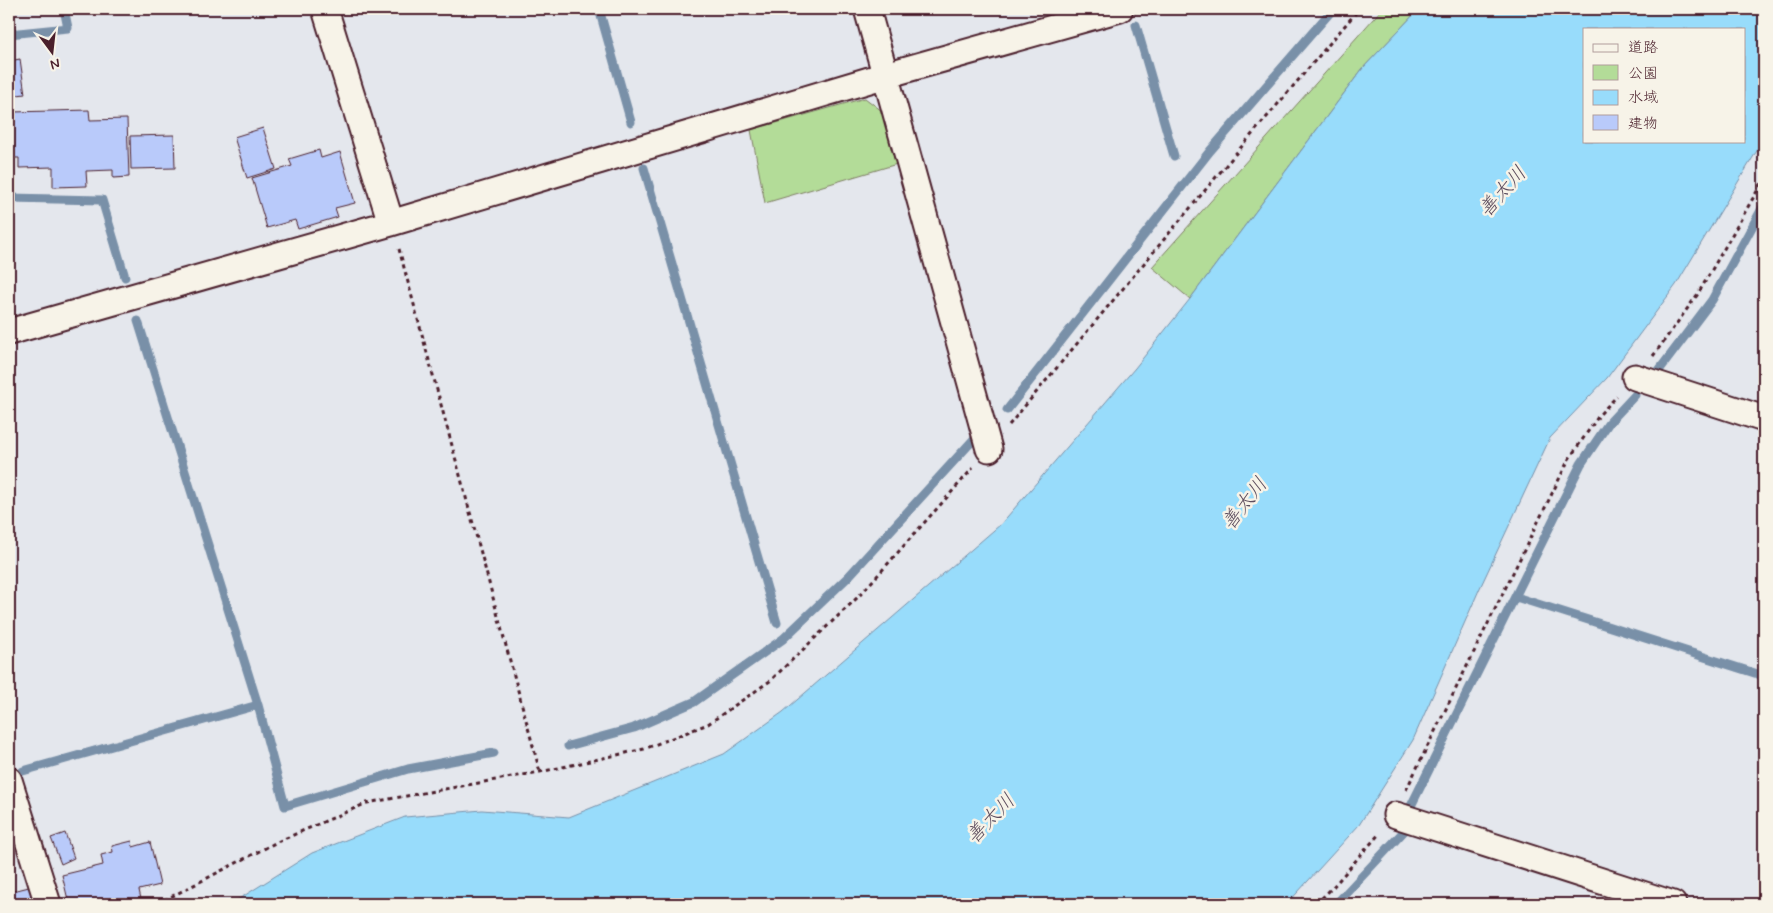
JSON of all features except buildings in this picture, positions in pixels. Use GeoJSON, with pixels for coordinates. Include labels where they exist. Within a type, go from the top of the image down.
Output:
{"type":"FeatureCollection","features":[{"type":"Feature","properties":{"kind":"street"},"geometry":{"type":"LineString","coordinates":[[325,9],[392,223]]}},
{"type":"Feature","properties":{"kind":"street"},"geometry":{"type":"LineString","coordinates":[[867,9],[990,449]]}},
{"type":"Feature","properties":{"kind":"street"},"geometry":{"type":"LineString","coordinates":[[9,332],[392,223],[886,75],[1120,9]]}},
{"type":"Feature","properties":{"kind":"street"},"geometry":{"type":"LineString","coordinates":[[1635,377],[1764,419]]}},
{"type":"Feature","properties":{"kind":"street"},"geometry":{"type":"LineString","coordinates":[[9,780],[48,904]]}},
{"type":"Feature","properties":{"kind":"street"},"geometry":{"type":"LineString","coordinates":[[1396,815],[1673,904]]}},
{"type":"Feature","properties":{"kind":"path"},"geometry":{"type":"LineString","coordinates":[[156,904],[277,842],[367,803],[540,772],[644,749],[708,724],[770,681],[860,595],[990,449],[1237,152],[1359,9]]}},
{"type":"Feature","properties":{"kind":"path"},"geometry":{"type":"LineString","coordinates":[[1316,904],[1396,815],[1408,786],[1569,459],[1600,414],[1646,366],[1698,294],[1764,179]]}},
{"type":"Feature","properties":{"kind":"path"},"geometry":{"type":"LineString","coordinates":[[392,223],[540,772]]}},
{"type":"Feature","properties":{"kind":"green space"},"geometry":{"type":"Polygon","coordinates":[[[1382,9],[1419,9],[1363,68],[1190,299],[1152,267],[1382,9]]]}},
{"type":"Feature","properties":{"kind":"green space"},"geometry":{"type":"Polygon","coordinates":[[[865,98],[882,111],[897,164],[765,203],[751,130],[865,98]]]}},
{"type":"Feature","properties":{"kind":"water","name":"善太川"},"geometry":{"type":"Polygon","coordinates":[[[1419,9],[1764,9],[1764,139],[1676,285],[1607,378],[1550,438],[1479,590],[1413,740],[1359,825],[1287,904],[231,904],[312,853],[405,817],[482,810],[569,817],[724,754],[783,712],[1001,524],[1135,368],[1190,299],[1363,68],[1419,9]]]}},
{"type":"Feature","properties":{"kind":"waterway"},"geometry":{"type":"LineString","coordinates":[[9,34],[68,28],[64,9]]}},
{"type":"Feature","properties":{"kind":"waterway"},"geometry":{"type":"LineString","coordinates":[[599,9],[631,122]]}},
{"type":"Feature","properties":{"kind":"waterway"},"geometry":{"type":"LineString","coordinates":[[1007,410],[1210,151],[1333,9]]}},
{"type":"Feature","properties":{"kind":"waterway"},"geometry":{"type":"LineString","coordinates":[[1136,25],[1174,156]]}},
{"type":"Feature","properties":{"kind":"waterway"},"geometry":{"type":"LineString","coordinates":[[644,168],[777,623]]}},
{"type":"Feature","properties":{"kind":"waterway"},"geometry":{"type":"LineString","coordinates":[[9,198],[102,200],[125,277]]}},
{"type":"Feature","properties":{"kind":"waterway"},"geometry":{"type":"LineString","coordinates":[[1654,377],[1712,300],[1764,205]]}},
{"type":"Feature","properties":{"kind":"waterway"},"geometry":{"type":"LineString","coordinates":[[138,321],[258,705]]}},
{"type":"Feature","properties":{"kind":"waterway"},"geometry":{"type":"LineString","coordinates":[[1408,812],[1581,464],[1608,424],[1635,395]]}},
{"type":"Feature","properties":{"kind":"waterway"},"geometry":{"type":"LineString","coordinates":[[568,746],[634,728],[694,702],[783,639],[848,577],[974,439]]}},
{"type":"Feature","properties":{"kind":"waterway"},"geometry":{"type":"LineString","coordinates":[[1516,597],[1764,676]]}},
{"type":"Feature","properties":{"kind":"waterway"},"geometry":{"type":"LineString","coordinates":[[23,771],[258,705],[285,806],[408,769],[494,753]]}},
{"type":"Feature","properties":{"kind":"waterway"},"geometry":{"type":"LineString","coordinates":[[1336,904],[1406,829]]}}]}
